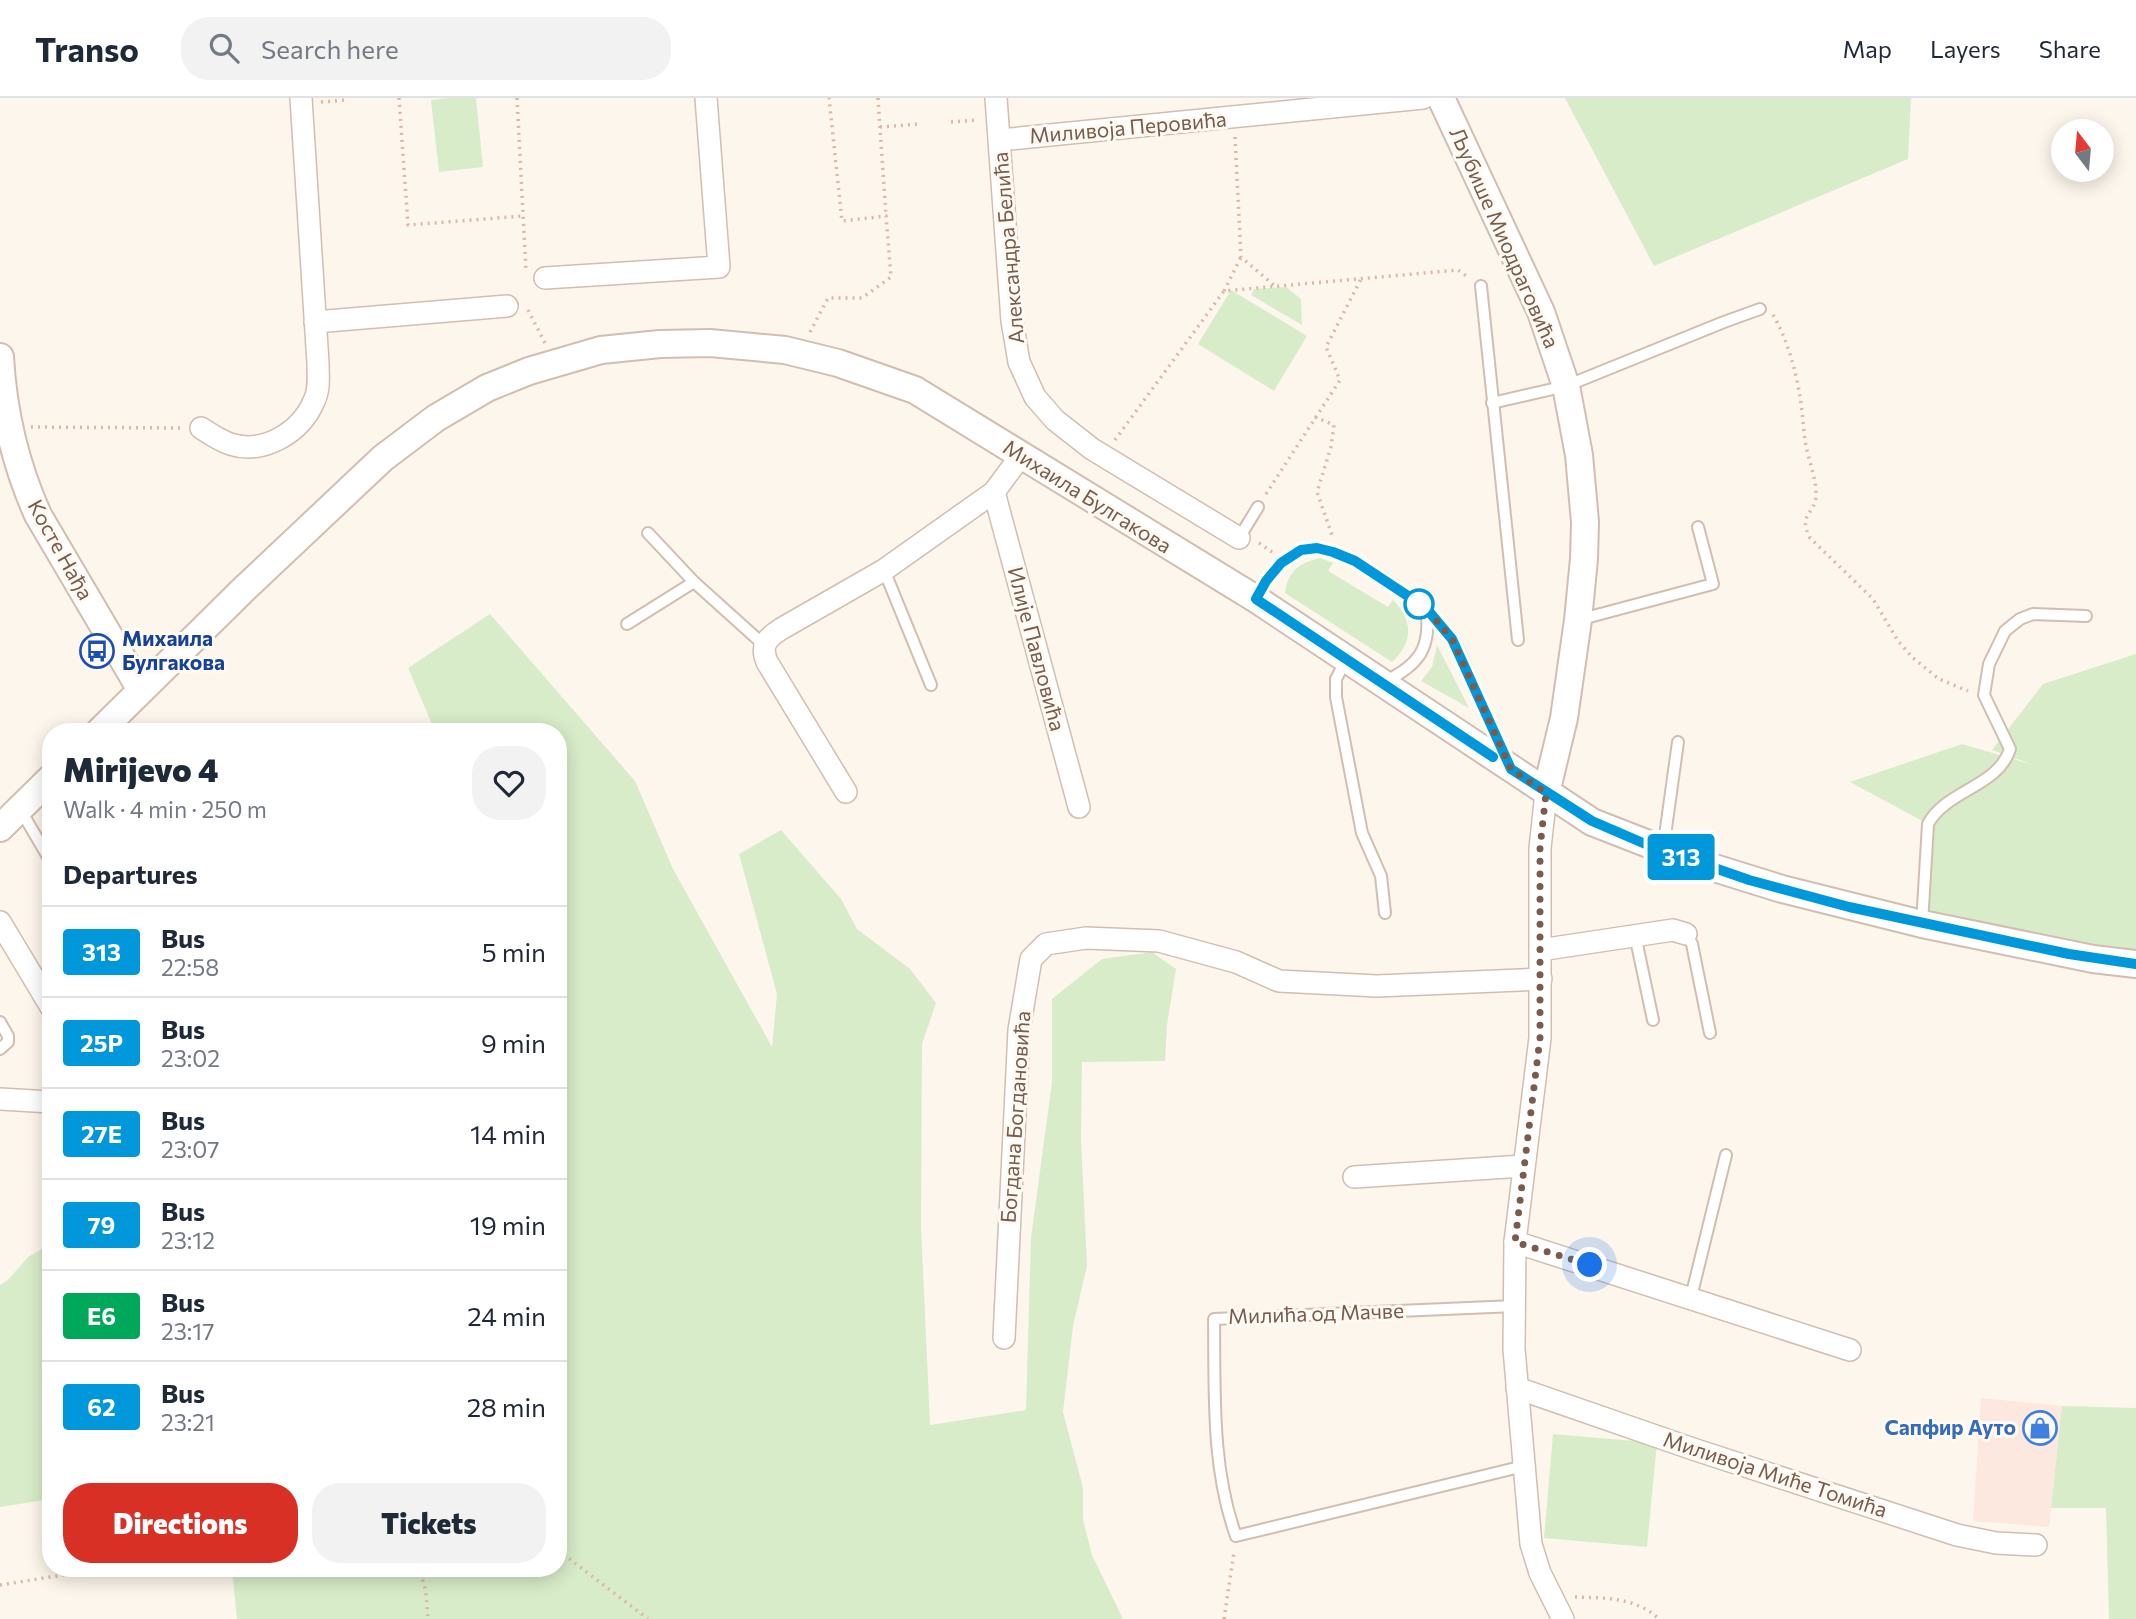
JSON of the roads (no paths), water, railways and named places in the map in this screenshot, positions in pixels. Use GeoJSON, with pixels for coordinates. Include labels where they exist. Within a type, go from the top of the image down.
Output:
{"type":"FeatureCollection","features":[{"type":"Feature","properties":{"kind":"street"},"geometry":{"type":"LineString","coordinates":[[201,428],[229,444],[245,447],[274,442],[299,424],[315,399],[318,385],[301,98]]}},
{"type":"Feature","properties":{"kind":"street"},"geometry":{"type":"LineString","coordinates":[[536,279],[719,267],[706,98]]}},
{"type":"Feature","properties":{"kind":"street","name":"Миливоја Перовића"},"geometry":{"type":"LineString","coordinates":[[1000,140],[1423,98]]}},
{"type":"Feature","properties":{"kind":"street","name":"Љубише Миодраговића"},"geometry":{"type":"LineString","coordinates":[[1441,98],[1522,267],[1545,324],[1566,386],[1579,456],[1585,522],[1584,559],[1564,718],[1546,793]]}},
{"type":"Feature","properties":{"kind":"street","name":"Александра Белића"},"geometry":{"type":"LineString","coordinates":[[997,108],[1012,321],[1026,380],[1044,410],[1072,434],[1103,456],[1239,538]]}},
{"type":"Feature","properties":{"kind":"street"},"geometry":{"type":"LineString","coordinates":[[315,322],[517,306]]}},
{"type":"Feature","properties":{"kind":"street","name":"Михаила Булгакова"},"geometry":{"type":"LineString","coordinates":[[108,723],[235,597],[397,447],[436,418],[487,388],[528,371],[601,350],[660,344],[710,343],[798,354],[838,363],[915,390],[1020,457],[1256,599],[1592,821],[1663,850],[1782,889],[1922,924],[2094,959],[2136,964]]}},
{"type":"Feature","properties":{"kind":"street","name":"Косте Нађа"},"geometry":{"type":"LineString","coordinates":[[0,357],[2,396],[25,487],[38,514],[141,690]]}},
{"type":"Feature","properties":{"kind":"street"},"geometry":{"type":"LineString","coordinates":[[846,792],[767,662],[764,645],[769,637],[781,629],[884,570],[994,492],[1020,457]]}},
{"type":"Feature","properties":{"kind":"street","name":"Илије Павловића"},"geometry":{"type":"LineString","coordinates":[[994,492],[1079,807]]}},
{"type":"Feature","properties":{"kind":"street"},"geometry":{"type":"LineString","coordinates":[[0,828],[42,787]]}},
{"type":"Feature","properties":{"kind":"street"},"geometry":{"type":"LineString","coordinates":[[1546,793],[1540,848],[1540,1038],[1522,1166],[1515,1242],[1515,1306],[1517,1388],[1531,1544],[1537,1566],[1563,1619]]}},
{"type":"Feature","properties":{"kind":"street"},"geometry":{"type":"LineString","coordinates":[[0,922],[42,992]]}},
{"type":"Feature","properties":{"kind":"street"},"geometry":{"type":"LineString","coordinates":[[1540,950],[1673,930],[1686,934]]}},
{"type":"Feature","properties":{"kind":"street","name":"Богдана Богдановића"},"geometry":{"type":"LineString","coordinates":[[1004,1338],[1019,1030],[1031,958],[1046,944],[1086,938],[1159,941],[1236,962],[1279,981],[1377,986],[1541,979]]}},
{"type":"Feature","properties":{"kind":"street"},"geometry":{"type":"LineString","coordinates":[[0,1099],[42,1101]]}},
{"type":"Feature","properties":{"kind":"street"},"geometry":{"type":"LineString","coordinates":[[1354,1177],[1522,1166]]}},
{"type":"Feature","properties":{"kind":"street"},"geometry":{"type":"LineString","coordinates":[[1515,1242],[1850,1350]]}},
{"type":"Feature","properties":{"kind":"street","name":"Миливоја Миће Томића"},"geometry":{"type":"LineString","coordinates":[[1517,1388],[1957,1535],[1996,1543],[2036,1545]]}},
{"type":"Feature","properties":{"kind":"lane"},"geometry":{"type":"LineString","coordinates":[[1481,286],[1518,640]]}},
{"type":"Feature","properties":{"kind":"lane"},"geometry":{"type":"LineString","coordinates":[[1492,403],[1566,386],[1724,321],[1760,309]]}},
{"type":"Feature","properties":{"kind":"lane"},"geometry":{"type":"LineString","coordinates":[[1239,538],[1258,507]]}},
{"type":"Feature","properties":{"kind":"lane"},"geometry":{"type":"LineString","coordinates":[[1578,620],[1713,584],[1698,527]]}},
{"type":"Feature","properties":{"kind":"lane"},"geometry":{"type":"LineString","coordinates":[[648,533],[694,582],[764,645]]}},
{"type":"Feature","properties":{"kind":"lane"},"geometry":{"type":"LineString","coordinates":[[1256,599],[1281,563],[1301,550],[1317,548],[1355,561],[1426,608],[1452,639],[1511,769]]}},
{"type":"Feature","properties":{"kind":"lane"},"geometry":{"type":"LineString","coordinates":[[884,570],[931,685]]}},
{"type":"Feature","properties":{"kind":"lane"},"geometry":{"type":"LineString","coordinates":[[628,624],[694,582]]}},
{"type":"Feature","properties":{"kind":"lane"},"geometry":{"type":"LineString","coordinates":[[1383,682],[1408,669],[1423,651],[1429,628],[1426,608]]}},
{"type":"Feature","properties":{"kind":"lane"},"geometry":{"type":"LineString","coordinates":[[1922,924],[1928,824],[1935,811],[1991,775],[2006,762],[2010,749],[1984,695],[1989,664],[2006,632],[2020,619],[2033,614],[2086,616]]}},
{"type":"Feature","properties":{"kind":"lane"},"geometry":{"type":"LineString","coordinates":[[1346,660],[1336,680],[1336,697],[1362,833],[1381,876],[1385,913]]}},
{"type":"Feature","properties":{"kind":"lane"},"geometry":{"type":"LineString","coordinates":[[1663,850],[1678,743]]}},
{"type":"Feature","properties":{"kind":"lane"},"geometry":{"type":"LineString","coordinates":[[20,809],[42,847]]}},
{"type":"Feature","properties":{"kind":"lane"},"geometry":{"type":"LineString","coordinates":[[1686,934],[1692,944],[1710,1033]]}},
{"type":"Feature","properties":{"kind":"lane"},"geometry":{"type":"LineString","coordinates":[[1635,935],[1653,1020]]}},
{"type":"Feature","properties":{"kind":"lane"},"geometry":{"type":"LineString","coordinates":[[0,1021],[8,1036],[8,1042],[0,1049]]}},
{"type":"Feature","properties":{"kind":"lane"},"geometry":{"type":"LineString","coordinates":[[1691,1297],[1726,1155]]}},
{"type":"Feature","properties":{"kind":"lane","name":"Милића од Мачве"},"geometry":{"type":"LineString","coordinates":[[1515,1306],[1214,1319],[1216,1424],[1227,1511],[1236,1536],[1524,1466]]}},
{"type":"Feature","properties":{"kind":"place","name":"Михаила Булгакова"},"geometry":{"type":"Point","coordinates":[97,651]}},
{"type":"Feature","properties":{"kind":"place","name":"Сапфир Ауто"},"geometry":{"type":"Point","coordinates":[2040,1428]}}]}
